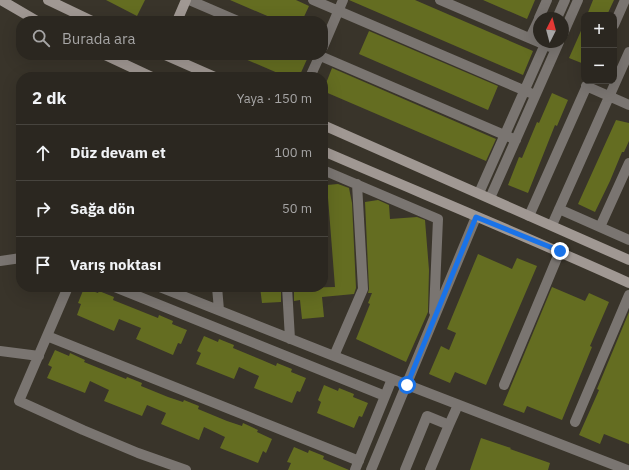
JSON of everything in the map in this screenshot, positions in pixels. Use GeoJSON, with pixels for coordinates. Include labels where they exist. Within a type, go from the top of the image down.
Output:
{"type":"FeatureCollection","features":[{"type":"Feature","properties":{"kind":"main road"},"geometry":{"type":"LineString","coordinates":[[2,0],[29,16]]}},
{"type":"Feature","properties":{"kind":"main road"},"geometry":{"type":"LineString","coordinates":[[48,0],[82,16]]}},
{"type":"Feature","properties":{"kind":"main road"},"geometry":{"type":"LineString","coordinates":[[179,16],[187,0]]}},
{"type":"Feature","properties":{"kind":"main road"},"geometry":{"type":"LineString","coordinates":[[113,60],[132,72]]}},
{"type":"Feature","properties":{"kind":"main road"},"geometry":{"type":"LineString","coordinates":[[176,60],[204,72]]}},
{"type":"Feature","properties":{"kind":"main road"},"geometry":{"type":"LineString","coordinates":[[328,126],[629,260]]}},
{"type":"Feature","properties":{"kind":"main road"},"geometry":{"type":"LineString","coordinates":[[328,153],[476,217],[560,251],[629,283]]}},
{"type":"Feature","properties":{"kind":"street"},"geometry":{"type":"LineString","coordinates":[[187,0],[226,16]]}},
{"type":"Feature","properties":{"kind":"street"},"geometry":{"type":"LineString","coordinates":[[313,0],[535,95]]}},
{"type":"Feature","properties":{"kind":"street"},"geometry":{"type":"LineString","coordinates":[[328,35],[342,0]]}},
{"type":"Feature","properties":{"kind":"street"},"geometry":{"type":"LineString","coordinates":[[440,0],[533,39]]}},
{"type":"Feature","properties":{"kind":"street"},"geometry":{"type":"LineString","coordinates":[[542,12],[547,0]]}},
{"type":"Feature","properties":{"kind":"street"},"geometry":{"type":"LineString","coordinates":[[560,12],[565,0]]}},
{"type":"Feature","properties":{"kind":"street"},"geometry":{"type":"LineString","coordinates":[[569,20],[578,0]]}},
{"type":"Feature","properties":{"kind":"street"},"geometry":{"type":"LineString","coordinates":[[617,18],[625,0]]}},
{"type":"Feature","properties":{"kind":"street"},"geometry":{"type":"LineString","coordinates":[[530,38],[533,31]]}},
{"type":"Feature","properties":{"kind":"street"},"geometry":{"type":"LineString","coordinates":[[479,193],[543,48]]}},
{"type":"Feature","properties":{"kind":"street"},"geometry":{"type":"LineString","coordinates":[[490,198],[557,48]]}},
{"type":"Feature","properties":{"kind":"street"},"geometry":{"type":"LineString","coordinates":[[552,225],[629,52]]}},
{"type":"Feature","properties":{"kind":"street"},"geometry":{"type":"LineString","coordinates":[[328,59],[516,140]]}},
{"type":"Feature","properties":{"kind":"street"},"geometry":{"type":"LineString","coordinates":[[312,72],[317,60]]}},
{"type":"Feature","properties":{"kind":"street"},"geometry":{"type":"LineString","coordinates":[[529,216],[588,84],[609,97],[629,105]]}},
{"type":"Feature","properties":{"kind":"street"},"geometry":{"type":"LineString","coordinates":[[600,227],[629,163]]}},
{"type":"Feature","properties":{"kind":"street"},"geometry":{"type":"LineString","coordinates":[[328,172],[438,218],[434,320]]}},
{"type":"Feature","properties":{"kind":"street"},"geometry":{"type":"LineString","coordinates":[[334,356],[363,289],[357,184]]}},
{"type":"Feature","properties":{"kind":"street"},"geometry":{"type":"LineString","coordinates":[[559,209],[629,240]]}},
{"type":"Feature","properties":{"kind":"street"},"geometry":{"type":"LineString","coordinates":[[371,470],[476,217]]}},
{"type":"Feature","properties":{"kind":"street"},"geometry":{"type":"LineString","coordinates":[[504,384],[560,251]]}},
{"type":"Feature","properties":{"kind":"street"},"geometry":{"type":"LineString","coordinates":[[0,261],[16,259]]}},
{"type":"Feature","properties":{"kind":"street"},"geometry":{"type":"LineString","coordinates":[[66,292],[19,400],[83,430],[138,453],[186,470]]}},
{"type":"Feature","properties":{"kind":"street"},"geometry":{"type":"LineString","coordinates":[[127,292],[385,396]]}},
{"type":"Feature","properties":{"kind":"street"},"geometry":{"type":"LineString","coordinates":[[173,292],[627,470]]}},
{"type":"Feature","properties":{"kind":"street"},"geometry":{"type":"LineString","coordinates":[[217,292],[219,310]]}},
{"type":"Feature","properties":{"kind":"street"},"geometry":{"type":"LineString","coordinates":[[287,292],[290,339]]}},
{"type":"Feature","properties":{"kind":"street"},"geometry":{"type":"LineString","coordinates":[[575,422],[629,295]]}},
{"type":"Feature","properties":{"kind":"street"},"geometry":{"type":"LineString","coordinates":[[47,336],[357,466],[392,379]]}},
{"type":"Feature","properties":{"kind":"street"},"geometry":{"type":"LineString","coordinates":[[0,351],[39,356]]}},
{"type":"Feature","properties":{"kind":"street"},"geometry":{"type":"LineString","coordinates":[[430,470],[458,405]]}},
{"type":"Feature","properties":{"kind":"street"},"geometry":{"type":"LineString","coordinates":[[405,470],[427,416],[449,425]]}},
{"type":"Feature","properties":{"kind":"building"},"geometry":{"type":"Polygon","coordinates":[[[106,0],[145,0],[137,16],[106,0]]]}},
{"type":"Feature","properties":{"kind":"building"},"geometry":{"type":"Polygon","coordinates":[[[230,0],[296,0],[309,6],[304,16],[267,16],[230,0]]]}},
{"type":"Feature","properties":{"kind":"building"},"geometry":{"type":"Polygon","coordinates":[[[349,0],[415,0],[533,51],[523,75],[349,0]]]}},
{"type":"Feature","properties":{"kind":"building"},"geometry":{"type":"Polygon","coordinates":[[[483,0],[535,0],[527,19],[483,0]]]}},
{"type":"Feature","properties":{"kind":"building"},"geometry":{"type":"Polygon","coordinates":[[[593,0],[614,0],[608,12],[588,12],[593,0]]]}},
{"type":"Feature","properties":{"kind":"building"},"geometry":{"type":"Polygon","coordinates":[[[369,31],[498,86],[488,110],[359,54],[369,31]]]}},
{"type":"Feature","properties":{"kind":"building"},"geometry":{"type":"Polygon","coordinates":[[[581,31],[581,63],[569,58],[581,31]]]}},
{"type":"Feature","properties":{"kind":"building"},"geometry":{"type":"Polygon","coordinates":[[[248,60],[307,60],[301,72],[275,72],[248,60]]]}},
{"type":"Feature","properties":{"kind":"building"},"geometry":{"type":"Polygon","coordinates":[[[332,68],[496,139],[486,161],[328,93],[328,78],[332,68]]]}},
{"type":"Feature","properties":{"kind":"building"},"geometry":{"type":"Polygon","coordinates":[[[552,93],[568,100],[557,126],[555,125],[528,193],[508,185],[519,157],[522,158],[537,122],[539,123],[552,93]]]}},
{"type":"Feature","properties":{"kind":"building"},"geometry":{"type":"Polygon","coordinates":[[[616,120],[629,123],[629,141],[624,152],[622,152],[595,212],[578,204],[616,120]]]}},
{"type":"Feature","properties":{"kind":"building"},"geometry":{"type":"Polygon","coordinates":[[[338,184],[349,188],[352,203],[356,288],[354,294],[322,297],[324,317],[302,319],[300,300],[294,301],[294,292],[328,292],[328,287],[335,287],[328,185],[338,184]]]}},
{"type":"Feature","properties":{"kind":"building"},"geometry":{"type":"Polygon","coordinates":[[[378,200],[389,205],[390,219],[417,217],[425,220],[429,270],[428,312],[406,362],[356,339],[370,304],[368,303],[372,293],[368,293],[365,202],[378,200]]]}},
{"type":"Feature","properties":{"kind":"building"},"geometry":{"type":"Polygon","coordinates":[[[478,254],[512,269],[517,258],[537,266],[486,385],[455,372],[450,383],[429,374],[441,346],[449,350],[456,333],[447,329],[478,254]]]}},
{"type":"Feature","properties":{"kind":"building"},"geometry":{"type":"Polygon","coordinates":[[[552,287],[585,301],[589,293],[609,302],[590,346],[592,347],[562,420],[527,406],[524,413],[503,405],[552,287]]]}},
{"type":"Feature","properties":{"kind":"building"},"geometry":{"type":"Polygon","coordinates":[[[82,292],[102,292],[114,297],[113,300],[158,318],[159,315],[173,321],[172,324],[187,330],[181,344],[178,343],[173,355],[136,339],[141,328],[119,319],[114,331],[77,315],[81,304],[78,303],[82,292]]]}},
{"type":"Feature","properties":{"kind":"building"},"geometry":{"type":"Polygon","coordinates":[[[261,292],[281,292],[281,302],[262,303],[261,292]]]}},
{"type":"Feature","properties":{"kind":"building"},"geometry":{"type":"Polygon","coordinates":[[[629,312],[629,444],[604,434],[600,444],[579,435],[599,390],[597,389],[629,312]]]}},
{"type":"Feature","properties":{"kind":"building"},"geometry":{"type":"Polygon","coordinates":[[[204,336],[218,342],[219,339],[234,345],[233,348],[276,366],[277,363],[292,369],[291,372],[306,378],[300,392],[297,391],[292,403],[254,388],[259,376],[239,367],[234,379],[196,364],[201,353],[197,351],[204,336]]]}},
{"type":"Feature","properties":{"kind":"building"},"geometry":{"type":"Polygon","coordinates":[[[55,350],[69,356],[70,353],[85,360],[84,362],[126,379],[127,377],[142,383],[141,386],[168,397],[183,402],[184,400],[199,406],[198,409],[227,421],[242,426],[243,423],[258,430],[257,432],[272,439],[266,453],[263,451],[258,463],[220,448],[225,437],[204,427],[199,440],[161,424],[166,413],[147,405],[142,416],[104,401],[109,390],[90,381],[85,393],[47,378],[52,367],[48,365],[55,350]]]}},
{"type":"Feature","properties":{"kind":"building"},"geometry":{"type":"Polygon","coordinates":[[[324,385],[338,391],[339,388],[354,394],[353,397],[368,403],[362,417],[359,416],[354,428],[317,413],[321,402],[318,400],[324,385]]]}},
{"type":"Feature","properties":{"kind":"building"},"geometry":{"type":"Polygon","coordinates":[[[481,438],[550,463],[548,470],[470,470],[481,438]]]}},
{"type":"Feature","properties":{"kind":"building"},"geometry":{"type":"Polygon","coordinates":[[[294,447],[308,453],[309,450],[324,456],[323,459],[349,470],[288,470],[291,463],[287,462],[294,447]]]}},
{"type":"Feature","properties":{"kind":"route"},"geometry":{"type":"LineString","coordinates":[[407,385],[476,217],[560,251]]}}]}
